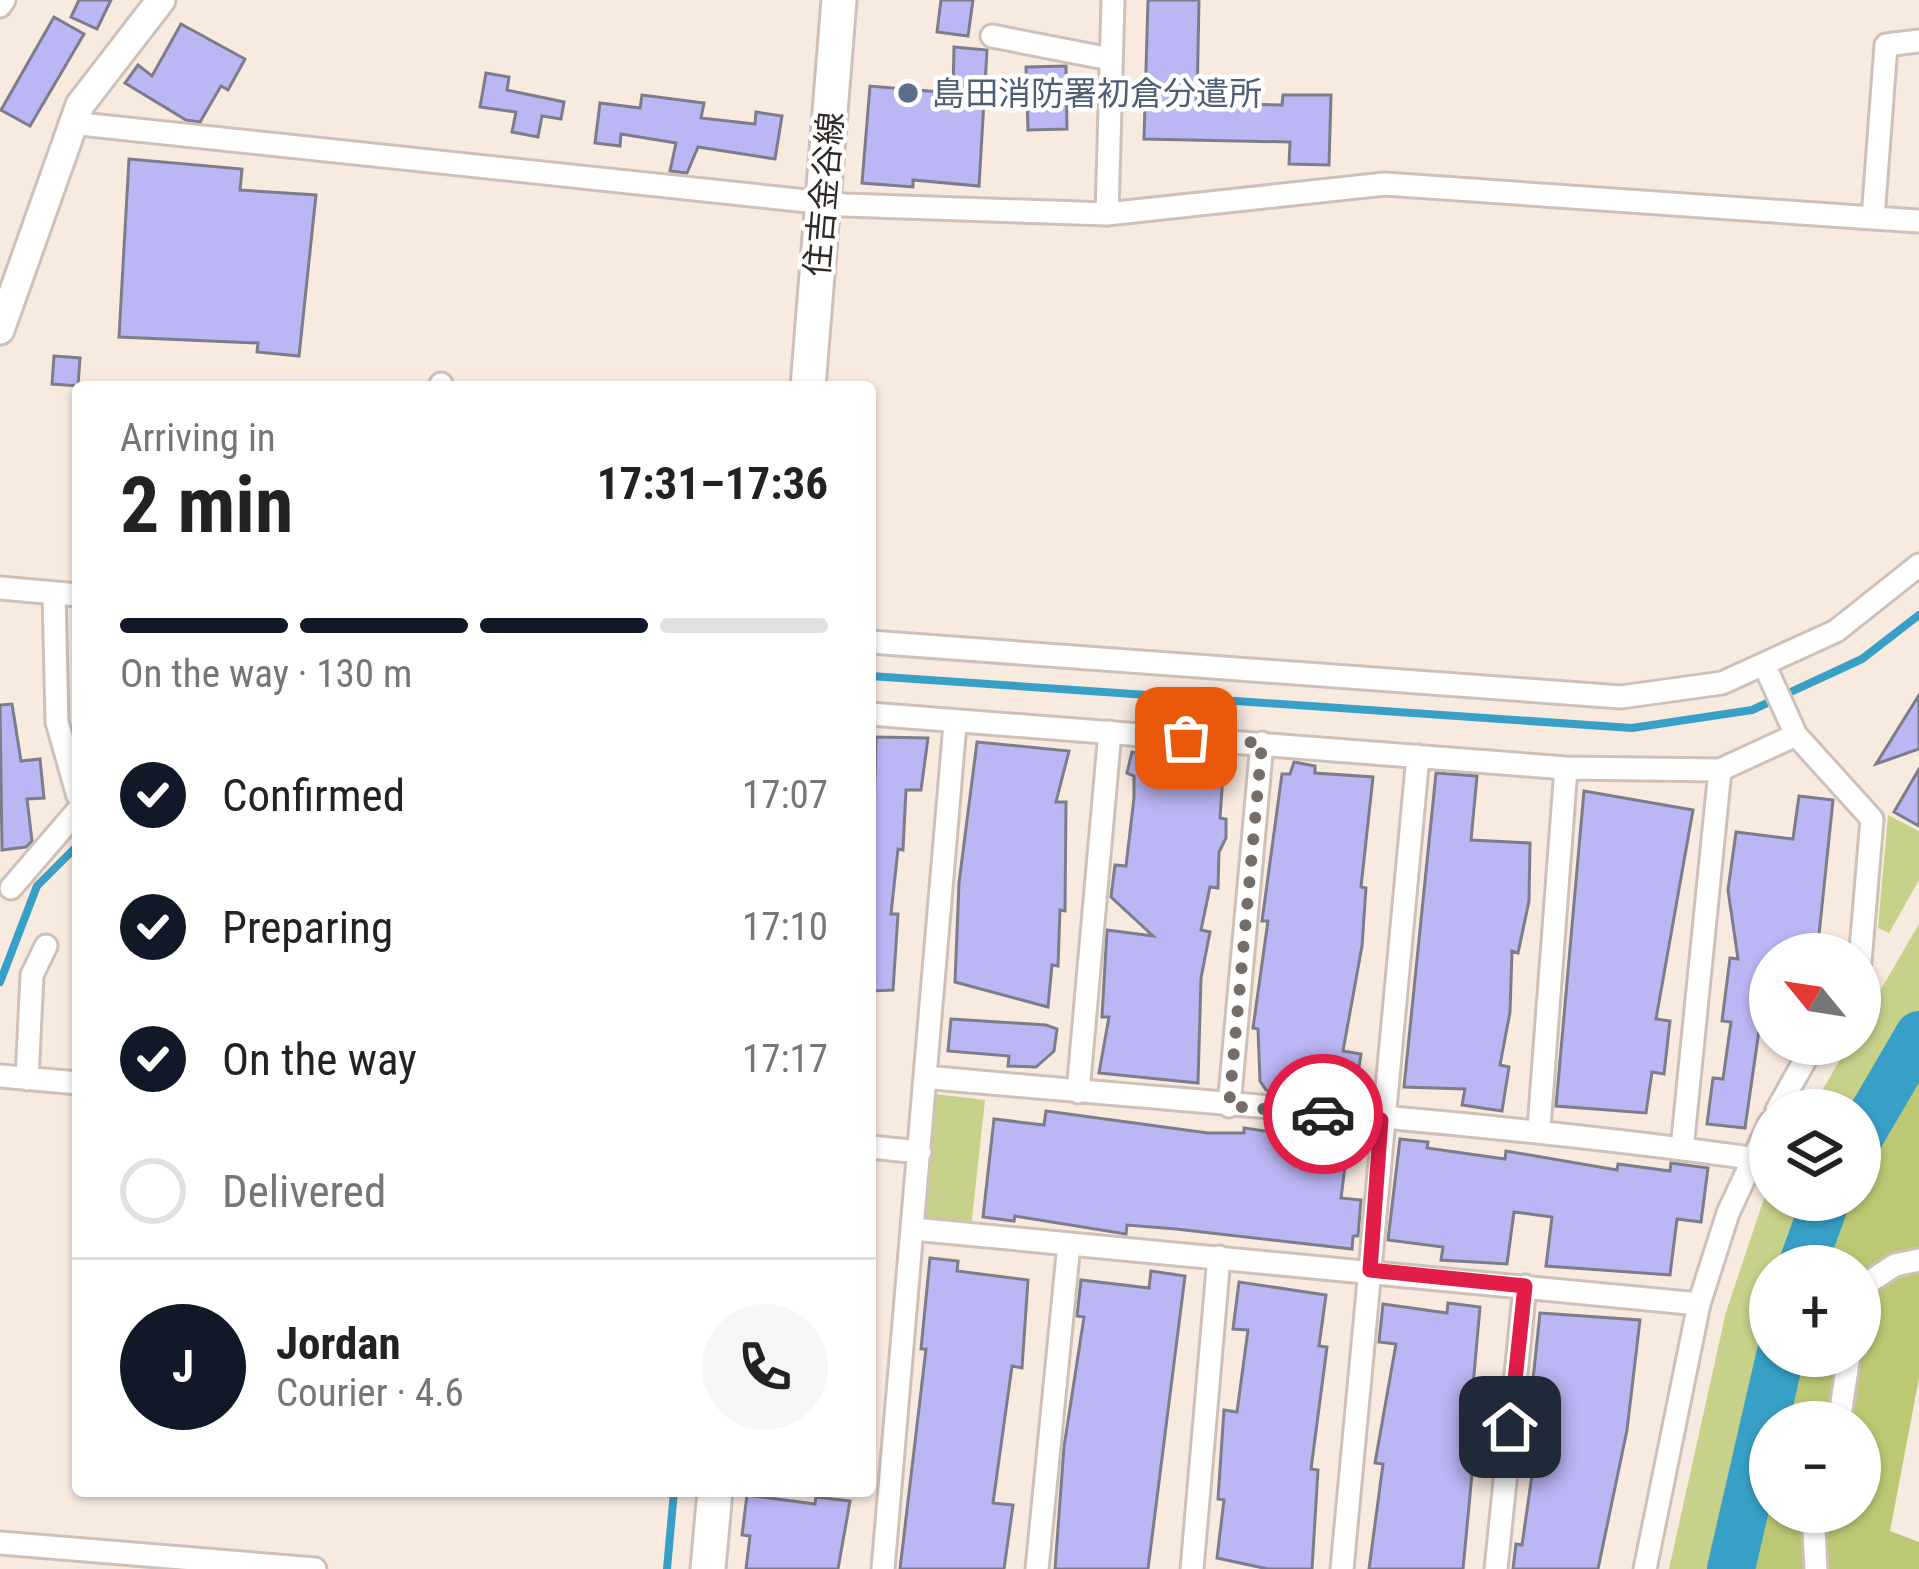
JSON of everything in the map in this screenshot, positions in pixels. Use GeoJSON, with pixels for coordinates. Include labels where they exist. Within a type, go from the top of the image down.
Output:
{"type":"FeatureCollection","features":[{"type":"Feature","properties":{"kind":"main road","name":"住吉金谷線"},"geometry":{"type":"LineString","coordinates":[[809,381],[838,0]]}},
{"type":"Feature","properties":{"kind":"main road"},"geometry":{"type":"LineString","coordinates":[[708,1569],[714,1497]]}},
{"type":"Feature","properties":{"kind":"street"},"geometry":{"type":"LineString","coordinates":[[0,330],[11,272],[71,124],[161,0]]}},
{"type":"Feature","properties":{"kind":"street"},"geometry":{"type":"LineString","coordinates":[[1107,214],[1113,0]]}},
{"type":"Feature","properties":{"kind":"street"},"geometry":{"type":"LineString","coordinates":[[992,36],[1110,59]]}},
{"type":"Feature","properties":{"kind":"street"},"geometry":{"type":"LineString","coordinates":[[1873,218],[1886,45],[1919,41]]}},
{"type":"Feature","properties":{"kind":"street"},"geometry":{"type":"LineString","coordinates":[[71,124],[824,203],[1107,214],[1385,184],[1919,221]]}},
{"type":"Feature","properties":{"kind":"street"},"geometry":{"type":"LineString","coordinates":[[876,642],[1621,698],[1723,683],[1836,631],[1919,565]]}},
{"type":"Feature","properties":{"kind":"street"},"geometry":{"type":"LineString","coordinates":[[0,589],[72,595]]}},
{"type":"Feature","properties":{"kind":"street"},"geometry":{"type":"LineString","coordinates":[[54,594],[57,722],[72,775]]}},
{"type":"Feature","properties":{"kind":"street"},"geometry":{"type":"LineString","coordinates":[[1764,664],[1796,735],[1872,819],[1862,933]]}},
{"type":"Feature","properties":{"kind":"street"},"geometry":{"type":"LineString","coordinates":[[876,715],[1566,768],[1720,770],[1796,735]]}},
{"type":"Feature","properties":{"kind":"street"},"geometry":{"type":"LineString","coordinates":[[883,1569],[955,724]]}},
{"type":"Feature","properties":{"kind":"street"},"geometry":{"type":"LineString","coordinates":[[1078,1092],[1110,732]]}},
{"type":"Feature","properties":{"kind":"street"},"geometry":{"type":"LineString","coordinates":[[1229,1106],[1262,743]]}},
{"type":"Feature","properties":{"kind":"street"},"geometry":{"type":"LineString","coordinates":[[1342,1569],[1418,756]]}},
{"type":"Feature","properties":{"kind":"street"},"geometry":{"type":"LineString","coordinates":[[1539,1128],[1566,768]]}},
{"type":"Feature","properties":{"kind":"street"},"geometry":{"type":"LineString","coordinates":[[1682,1149],[1720,770]]}},
{"type":"Feature","properties":{"kind":"street"},"geometry":{"type":"LineString","coordinates":[[11,888],[72,817]]}},
{"type":"Feature","properties":{"kind":"street"},"geometry":{"type":"LineString","coordinates":[[27,1078],[32,975],[46,946]]}},
{"type":"Feature","properties":{"kind":"street"},"geometry":{"type":"LineString","coordinates":[[0,1076],[72,1082]]}},
{"type":"Feature","properties":{"kind":"street"},"geometry":{"type":"LineString","coordinates":[[925,1077],[1381,1120],[1539,1128],[1749,1159]]}},
{"type":"Feature","properties":{"kind":"street"},"geometry":{"type":"LineString","coordinates":[[876,1148],[920,1152]]}},
{"type":"Feature","properties":{"kind":"street"},"geometry":{"type":"LineString","coordinates":[[1646,1569],[1699,1304],[1749,1162]]}},
{"type":"Feature","properties":{"kind":"street"},"geometry":{"type":"LineString","coordinates":[[913,1229],[1699,1304]]}},
{"type":"Feature","properties":{"kind":"street"},"geometry":{"type":"LineString","coordinates":[[1037,1569],[1069,1244]]}},
{"type":"Feature","properties":{"kind":"street"},"geometry":{"type":"LineString","coordinates":[[1192,1569],[1219,1257]]}},
{"type":"Feature","properties":{"kind":"street"},"geometry":{"type":"LineString","coordinates":[[1881,1274],[1895,1265],[1919,1260]]}},
{"type":"Feature","properties":{"kind":"street"},"geometry":{"type":"LineString","coordinates":[[1496,1569],[1525,1286]]}},
{"type":"Feature","properties":{"kind":"street"},"geometry":{"type":"LineString","coordinates":[[1814,1533],[1816,1569]]}},
{"type":"Feature","properties":{"kind":"street"},"geometry":{"type":"LineString","coordinates":[[0,1544],[315,1569]]}},
{"type":"Feature","properties":{"kind":"green space"},"geometry":{"type":"Polygon","coordinates":[[[1888,815],[1919,831],[1919,880],[1889,933],[1878,928],[1888,815]]]}},
{"type":"Feature","properties":{"kind":"green space"},"geometry":{"type":"Polygon","coordinates":[[[1919,924],[1919,1076],[1881,1147],[1881,1089],[1823,1089],[1837,1065],[1881,1065],[1881,989],[1919,924]]]}},
{"type":"Feature","properties":{"kind":"green space"},"geometry":{"type":"Polygon","coordinates":[[[1919,1067],[1919,1378],[1890,1531],[1919,1542],[1919,1569],[1750,1569],[1757,1533],[1881,1533],[1881,1401],[1783,1401],[1790,1377],[1881,1377],[1881,1245],[1831,1245],[1840,1221],[1881,1221],[1881,1129],[1919,1067]]]}},
{"type":"Feature","properties":{"kind":"green space"},"geometry":{"type":"Polygon","coordinates":[[[935,1094],[985,1100],[971,1228],[921,1223],[935,1094]]]}},
{"type":"Feature","properties":{"kind":"green space"},"geometry":{"type":"Polygon","coordinates":[[[1757,1221],[1844,1221],[1835,1245],[1749,1245],[1749,1377],[1797,1377],[1791,1401],[1749,1401],[1749,1533],[1757,1533],[1748,1569],[1669,1569],[1726,1312],[1757,1221]]]}},
{"type":"Feature","properties":{"kind":"building"},"geometry":{"type":"Polygon","coordinates":[[[79,0],[111,0],[97,29],[71,17],[79,0]]]}},
{"type":"Feature","properties":{"kind":"building"},"geometry":{"type":"Polygon","coordinates":[[[941,0],[973,0],[968,36],[937,32],[941,0]]]}},
{"type":"Feature","properties":{"kind":"building"},"geometry":{"type":"Polygon","coordinates":[[[1148,0],[1199,0],[1197,103],[1282,105],[1283,95],[1331,95],[1329,165],[1289,164],[1290,142],[1144,139],[1148,0]]]}},
{"type":"Feature","properties":{"kind":"building"},"geometry":{"type":"Polygon","coordinates":[[[54,17],[84,34],[30,126],[1,110],[54,17]]]}},
{"type":"Feature","properties":{"kind":"building"},"geometry":{"type":"Polygon","coordinates":[[[181,24],[245,59],[228,90],[221,86],[200,122],[186,120],[125,83],[138,65],[152,76],[181,24]]]}},
{"type":"Feature","properties":{"kind":"building"},"geometry":{"type":"Polygon","coordinates":[[[954,47],[987,50],[979,186],[913,180],[913,187],[862,183],[870,86],[953,93],[954,47]]]}},
{"type":"Feature","properties":{"kind":"building"},"geometry":{"type":"Polygon","coordinates":[[[1066,66],[1067,129],[1028,130],[1026,67],[1066,66]]]}},
{"type":"Feature","properties":{"kind":"building"},"geometry":{"type":"Polygon","coordinates":[[[486,73],[509,77],[507,90],[564,102],[561,119],[542,116],[538,137],[512,132],[516,112],[480,107],[486,73]]]}},
{"type":"Feature","properties":{"kind":"building"},"geometry":{"type":"Polygon","coordinates":[[[642,95],[704,103],[701,118],[755,124],[756,112],[782,116],[775,159],[698,147],[687,173],[670,171],[676,143],[621,134],[620,146],[595,143],[600,103],[640,108],[642,95]]]}},
{"type":"Feature","properties":{"kind":"building"},"geometry":{"type":"Polygon","coordinates":[[[129,159],[242,169],[240,190],[316,195],[299,356],[257,352],[258,343],[119,337],[129,159]]]}},
{"type":"Feature","properties":{"kind":"building"},"geometry":{"type":"Polygon","coordinates":[[[54,356],[80,358],[78,381],[72,381],[72,386],[52,384],[54,356]]]}},
{"type":"Feature","properties":{"kind":"building"},"geometry":{"type":"Polygon","coordinates":[[[1919,695],[1919,749],[1876,764],[1919,695]]]}},
{"type":"Feature","properties":{"kind":"building"},"geometry":{"type":"Polygon","coordinates":[[[12,704],[21,761],[40,759],[44,798],[27,799],[32,841],[26,847],[2,850],[0,705],[12,704]]]}},
{"type":"Feature","properties":{"kind":"building"},"geometry":{"type":"Polygon","coordinates":[[[876,737],[928,738],[921,790],[906,790],[903,850],[898,849],[891,914],[898,914],[893,990],[876,991],[876,737]]]}},
{"type":"Feature","properties":{"kind":"building"},"geometry":{"type":"Polygon","coordinates":[[[977,742],[1069,751],[1056,802],[1066,802],[1065,911],[1060,910],[1058,966],[1052,965],[1048,1007],[955,982],[959,883],[977,742]]]}},
{"type":"Feature","properties":{"kind":"building"},"geometry":{"type":"Polygon","coordinates":[[[1132,752],[1192,764],[1192,758],[1224,760],[1220,818],[1226,819],[1226,838],[1219,852],[1218,888],[1210,887],[1201,930],[1210,932],[1201,978],[1198,1083],[1099,1073],[1109,1017],[1102,1017],[1107,930],[1153,936],[1111,897],[1115,865],[1126,866],[1134,798],[1134,776],[1127,773],[1132,752]]]}},
{"type":"Feature","properties":{"kind":"building"},"geometry":{"type":"Polygon","coordinates":[[[1294,762],[1315,766],[1315,773],[1373,777],[1361,887],[1366,888],[1362,946],[1343,1051],[1361,1054],[1356,1086],[1341,1082],[1335,1097],[1266,1090],[1260,1081],[1258,1029],[1253,1028],[1282,774],[1290,774],[1294,762]]]}},
{"type":"Feature","properties":{"kind":"building"},"geometry":{"type":"Polygon","coordinates":[[[1919,769],[1919,826],[1894,812],[1919,769]]]}},
{"type":"Feature","properties":{"kind":"building"},"geometry":{"type":"Polygon","coordinates":[[[1436,773],[1477,776],[1471,840],[1530,843],[1529,901],[1518,953],[1512,951],[1510,1012],[1500,1065],[1509,1067],[1502,1111],[1462,1105],[1465,1089],[1404,1087],[1436,773]]]}},
{"type":"Feature","properties":{"kind":"building"},"geometry":{"type":"Polygon","coordinates":[[[1584,791],[1693,810],[1656,1019],[1670,1021],[1664,1074],[1652,1072],[1646,1113],[1556,1106],[1584,791]]]}},
{"type":"Feature","properties":{"kind":"building"},"geometry":{"type":"Polygon","coordinates":[[[1799,796],[1833,800],[1819,933],[1749,933],[1749,1065],[1754,1065],[1745,1128],[1707,1124],[1713,1078],[1723,1079],[1731,1022],[1722,1021],[1730,958],[1738,959],[1728,890],[1736,832],[1793,839],[1799,796]]]}},
{"type":"Feature","properties":{"kind":"building"},"geometry":{"type":"Polygon","coordinates":[[[951,1019],[1046,1025],[1057,1029],[1054,1051],[1036,1067],[1008,1066],[1009,1056],[948,1051],[951,1019]]]}},
{"type":"Feature","properties":{"kind":"building"},"geometry":{"type":"Polygon","coordinates":[[[1046,1111],[1208,1133],[1244,1133],[1244,1128],[1348,1143],[1341,1198],[1361,1200],[1358,1236],[1353,1236],[1352,1249],[1176,1229],[1127,1225],[1126,1234],[1015,1216],[1014,1221],[983,1217],[994,1119],[1044,1125],[1046,1111]]]}},
{"type":"Feature","properties":{"kind":"building"},"geometry":{"type":"Polygon","coordinates":[[[1400,1139],[1428,1142],[1427,1148],[1505,1159],[1506,1151],[1617,1170],[1618,1164],[1670,1171],[1671,1163],[1708,1168],[1701,1222],[1677,1219],[1670,1275],[1546,1266],[1552,1217],[1514,1212],[1507,1264],[1441,1260],[1443,1247],[1388,1240],[1400,1139]]]}},
{"type":"Feature","properties":{"kind":"building"},"geometry":{"type":"Polygon","coordinates":[[[930,1258],[958,1261],[957,1271],[1028,1280],[1022,1368],[1012,1366],[993,1503],[1013,1505],[1004,1569],[900,1569],[926,1349],[921,1349],[930,1258]]]}},
{"type":"Feature","properties":{"kind":"building"},"geometry":{"type":"Polygon","coordinates":[[[1151,1271],[1185,1276],[1148,1569],[1055,1569],[1064,1447],[1084,1317],[1077,1316],[1081,1280],[1149,1288],[1151,1271]]]}},
{"type":"Feature","properties":{"kind":"building"},"geometry":{"type":"Polygon","coordinates":[[[1239,1282],[1326,1295],[1319,1346],[1327,1347],[1311,1469],[1318,1470],[1312,1569],[1268,1569],[1217,1558],[1224,1500],[1218,1499],[1224,1410],[1237,1412],[1248,1330],[1233,1329],[1239,1282]]]}},
{"type":"Feature","properties":{"kind":"building"},"geometry":{"type":"Polygon","coordinates":[[[1448,1303],[1480,1307],[1469,1431],[1476,1432],[1463,1569],[1369,1569],[1383,1464],[1375,1463],[1396,1344],[1379,1342],[1383,1304],[1447,1313],[1448,1303]]]}},
{"type":"Feature","properties":{"kind":"building"},"geometry":{"type":"Polygon","coordinates":[[[1540,1313],[1640,1320],[1627,1430],[1598,1569],[1513,1569],[1516,1544],[1522,1545],[1532,1475],[1523,1474],[1540,1313]]]}},
{"type":"Feature","properties":{"kind":"building"},"geometry":{"type":"Polygon","coordinates":[[[747,1497],[815,1504],[816,1497],[850,1501],[838,1569],[746,1569],[750,1536],[742,1535],[747,1497]]]}},
{"type":"Feature","properties":{"kind":"waterway"},"geometry":{"type":"LineString","coordinates":[[876,676],[1632,728],[1752,710],[1862,659],[1919,615]]}},
{"type":"Feature","properties":{"kind":"waterway"},"geometry":{"type":"LineString","coordinates":[[0,982],[37,886],[72,851]]}},
{"type":"Feature","properties":{"kind":"waterway"},"geometry":{"type":"LineString","coordinates":[[1881,1100],[1919,1035]]}},
{"type":"Feature","properties":{"kind":"waterway"},"geometry":{"type":"LineString","coordinates":[[1810,1245],[1818,1221]]}},
{"type":"Feature","properties":{"kind":"waterway"},"geometry":{"type":"LineString","coordinates":[[1731,1569],[1775,1377]]}},
{"type":"Feature","properties":{"kind":"waterway"},"geometry":{"type":"LineString","coordinates":[[667,1569],[673,1497]]}},
{"type":"Feature","properties":{"kind":"way so far"},"geometry":{"type":"LineString","coordinates":[[1186,738],[1262,743],[1229,1106],[1323,1114]]}},
{"type":"Feature","properties":{"kind":"place","name":"島田消防署初倉分遣所"},"geometry":{"type":"Point","coordinates":[908,93]}},
{"type":"Feature","properties":{"kind":"route"},"geometry":{"type":"LineString","coordinates":[[1323,1114],[1381,1120],[1370,1270],[1525,1286],[1510,1427]]}}]}
